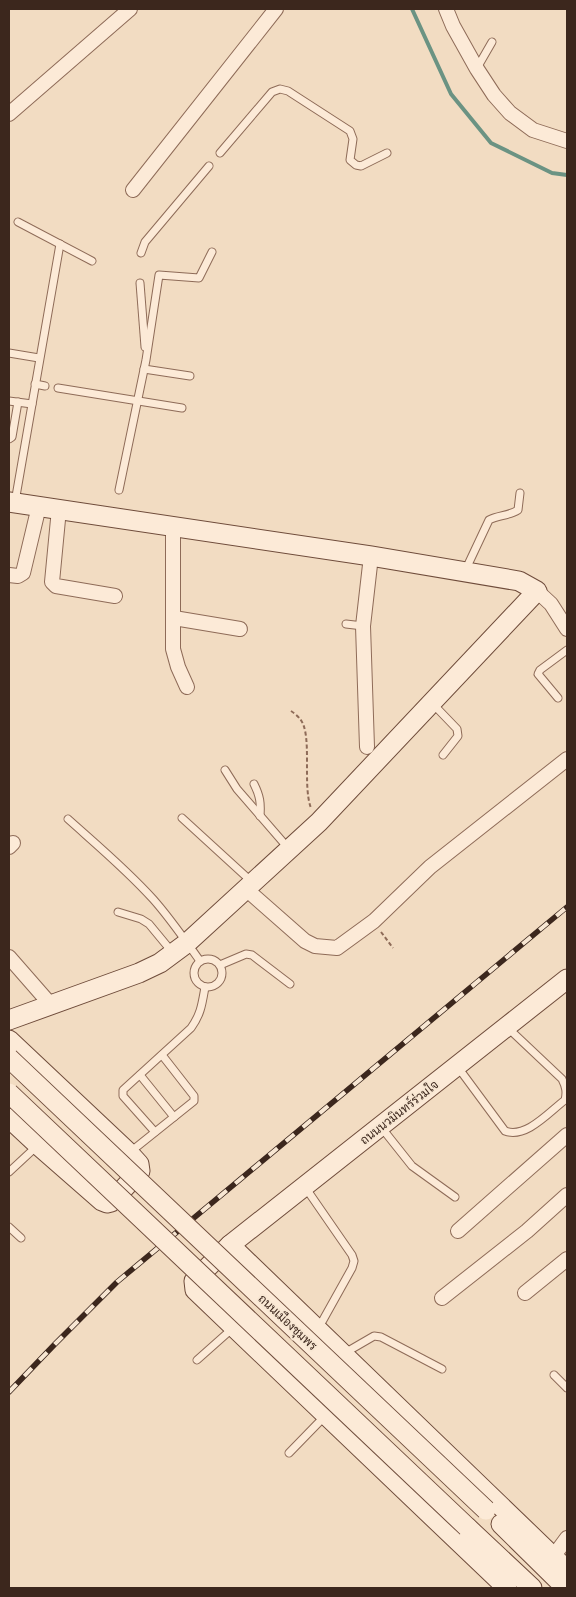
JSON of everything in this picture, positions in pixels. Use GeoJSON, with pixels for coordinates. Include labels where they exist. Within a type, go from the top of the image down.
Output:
{"type":"FeatureCollection","features":[{"type":"Feature","properties":{"kind":"main road"},"geometry":{"type":"LineString","coordinates":[[9,1020],[139,973],[160,963],[180,948],[319,822],[537,591],[519,580],[12,502]]}},
{"type":"Feature","properties":{"kind":"main road","name":"ถนนนวมินทร์ร่วมใจ"},"geometry":{"type":"LineString","coordinates":[[233,1327],[195,1290],[194,1281],[230,1245],[567,979]]}},
{"type":"Feature","properties":{"kind":"main road"},"geometry":{"type":"LineString","coordinates":[[9,1040],[129,1153],[139,1164],[140,1171],[111,1202],[102,1201],[38,1146],[9,1118]]}},
{"type":"Feature","properties":{"kind":"main road","name":"ถนนเมืองชุมพร"},"geometry":{"type":"LineString","coordinates":[[9,1058],[566,1588]]}},
{"type":"Feature","properties":{"kind":"main road","name":"ถนนเมืองชุมพร"},"geometry":{"type":"LineString","coordinates":[[9,1093],[532,1588]]}},
{"type":"Feature","properties":{"kind":"main road"},"geometry":{"type":"LineString","coordinates":[[230,1245],[567,1570]]}},
{"type":"Feature","properties":{"kind":"main road"},"geometry":{"type":"LineString","coordinates":[[233,1327],[507,1588]]}},
{"type":"Feature","properties":{"kind":"street"},"geometry":{"type":"LineString","coordinates":[[9,114],[130,9]]}},
{"type":"Feature","properties":{"kind":"street"},"geometry":{"type":"LineString","coordinates":[[133,190],[276,9]]}},
{"type":"Feature","properties":{"kind":"street"},"geometry":{"type":"LineString","coordinates":[[446,9],[453,26],[477,69],[494,95],[510,113],[533,130],[567,141]]}},
{"type":"Feature","properties":{"kind":"street"},"geometry":{"type":"LineString","coordinates":[[9,575],[18,576],[23,572],[39,506]]}},
{"type":"Feature","properties":{"kind":"street"},"geometry":{"type":"LineString","coordinates":[[58,509],[52,582],[56,586],[115,596]]}},
{"type":"Feature","properties":{"kind":"street"},"geometry":{"type":"LineString","coordinates":[[174,526],[173,649],[178,667],[187,687]]}},
{"type":"Feature","properties":{"kind":"street"},"geometry":{"type":"LineString","coordinates":[[367,747],[363,626],[371,556]]}},
{"type":"Feature","properties":{"kind":"street"},"geometry":{"type":"LineString","coordinates":[[537,591],[551,604],[567,629]]}},
{"type":"Feature","properties":{"kind":"street"},"geometry":{"type":"LineString","coordinates":[[174,618],[240,629]]}},
{"type":"Feature","properties":{"kind":"street"},"geometry":{"type":"LineString","coordinates":[[249,886],[305,941],[315,946],[337,948],[374,921],[430,867],[567,759]]}},
{"type":"Feature","properties":{"kind":"street"},"geometry":{"type":"LineString","coordinates":[[9,957],[51,1005]]}},
{"type":"Feature","properties":{"kind":"street"},"geometry":{"type":"LineString","coordinates":[[458,1231],[567,1135]]}},
{"type":"Feature","properties":{"kind":"street"},"geometry":{"type":"LineString","coordinates":[[442,1298],[526,1231],[567,1195]]}},
{"type":"Feature","properties":{"kind":"street"},"geometry":{"type":"LineString","coordinates":[[525,1293],[567,1259]]}},
{"type":"Feature","properties":{"kind":"street"},"geometry":{"type":"LineString","coordinates":[[553,1557],[567,1538]]}},
{"type":"Feature","properties":{"kind":"lane"},"geometry":{"type":"LineString","coordinates":[[477,69],[492,42]]}},
{"type":"Feature","properties":{"kind":"lane"},"geometry":{"type":"LineString","coordinates":[[220,153],[272,92],[280,89],[288,91],[350,131],[353,140],[350,160],[356,166],[361,166],[387,153]]}},
{"type":"Feature","properties":{"kind":"lane"},"geometry":{"type":"LineString","coordinates":[[141,254],[145,242],[209,166]]}},
{"type":"Feature","properties":{"kind":"lane"},"geometry":{"type":"LineString","coordinates":[[18,222],[92,261]]}},
{"type":"Feature","properties":{"kind":"lane"},"geometry":{"type":"LineString","coordinates":[[12,502],[32,404],[60,244]]}},
{"type":"Feature","properties":{"kind":"lane"},"geometry":{"type":"LineString","coordinates":[[119,490],[146,360],[159,275],[199,278],[212,252]]}},
{"type":"Feature","properties":{"kind":"lane"},"geometry":{"type":"LineString","coordinates":[[140,283],[146,360]]}},
{"type":"Feature","properties":{"kind":"lane"},"geometry":{"type":"LineString","coordinates":[[9,353],[39,358]]}},
{"type":"Feature","properties":{"kind":"lane"},"geometry":{"type":"LineString","coordinates":[[144,369],[190,376]]}},
{"type":"Feature","properties":{"kind":"lane"},"geometry":{"type":"LineString","coordinates":[[35,384],[45,386]]}},
{"type":"Feature","properties":{"kind":"lane"},"geometry":{"type":"LineString","coordinates":[[58,388],[182,408]]}},
{"type":"Feature","properties":{"kind":"lane"},"geometry":{"type":"LineString","coordinates":[[9,401],[32,404]]}},
{"type":"Feature","properties":{"kind":"lane"},"geometry":{"type":"LineString","coordinates":[[9,439],[12,437],[18,402]]}},
{"type":"Feature","properties":{"kind":"lane"},"geometry":{"type":"LineString","coordinates":[[464,572],[489,520],[518,510],[520,493]]}},
{"type":"Feature","properties":{"kind":"lane"},"geometry":{"type":"LineString","coordinates":[[346,624],[363,626]]}},
{"type":"Feature","properties":{"kind":"lane"},"geometry":{"type":"LineString","coordinates":[[558,698],[538,674],[540,670],[567,650]]}},
{"type":"Feature","properties":{"kind":"lane"},"geometry":{"type":"LineString","coordinates":[[432,703],[457,729],[458,736],[443,755]]}},
{"type":"Feature","properties":{"kind":"lane"},"geometry":{"type":"LineString","coordinates":[[225,770],[237,789],[289,850]]}},
{"type":"Feature","properties":{"kind":"lane"},"geometry":{"type":"LineString","coordinates":[[254,784],[260,795],[260,816]]}},
{"type":"Feature","properties":{"kind":"lane"},"geometry":{"type":"LineString","coordinates":[[182,818],[249,886]]}},
{"type":"Feature","properties":{"kind":"lane"},"geometry":{"type":"LineString","coordinates":[[68,819],[114,860],[153,899],[180,948]]}},
{"type":"Feature","properties":{"kind":"lane"},"geometry":{"type":"LineString","coordinates":[[118,912],[141,919],[200,961]]}},
{"type":"Feature","properties":{"kind":"lane"},"geometry":{"type":"LineString","coordinates":[[220,965],[246,954],[252,955],[290,984]]}},
{"type":"Feature","properties":{"kind":"lane"},"geometry":{"type":"LineString","coordinates":[[205,959],[216,961],[222,970],[220,981],[211,987],[205,987],[196,981],[194,976],[196,965],[200,961],[205,959]]}},
{"type":"Feature","properties":{"kind":"lane"},"geometry":{"type":"LineString","coordinates":[[155,1132],[123,1096],[123,1090],[191,1028],[198,1017],[205,987]]}},
{"type":"Feature","properties":{"kind":"lane"},"geometry":{"type":"LineString","coordinates":[[457,1066],[505,1131],[517,1134],[527,1130],[565,1100],[567,1094],[566,1086],[562,1079],[507,1027]]}},
{"type":"Feature","properties":{"kind":"lane"},"geometry":{"type":"LineString","coordinates":[[129,1153],[194,1101],[194,1096],[162,1056]]}},
{"type":"Feature","properties":{"kind":"lane"},"geometry":{"type":"LineString","coordinates":[[140,1075],[174,1117]]}},
{"type":"Feature","properties":{"kind":"lane"},"geometry":{"type":"LineString","coordinates":[[380,1126],[412,1166],[455,1197]]}},
{"type":"Feature","properties":{"kind":"lane"},"geometry":{"type":"LineString","coordinates":[[9,1172],[38,1146]]}},
{"type":"Feature","properties":{"kind":"lane"},"geometry":{"type":"LineString","coordinates":[[304,1186],[352,1255],[354,1261],[318,1330]]}},
{"type":"Feature","properties":{"kind":"lane"},"geometry":{"type":"LineString","coordinates":[[9,1227],[21,1238]]}},
{"type":"Feature","properties":{"kind":"lane"},"geometry":{"type":"LineString","coordinates":[[197,1360],[233,1327]]}},
{"type":"Feature","properties":{"kind":"lane"},"geometry":{"type":"LineString","coordinates":[[343,1354],[374,1336],[381,1337],[442,1369]]}},
{"type":"Feature","properties":{"kind":"lane"},"geometry":{"type":"LineString","coordinates":[[554,1375],[567,1388]]}},
{"type":"Feature","properties":{"kind":"lane"},"geometry":{"type":"LineString","coordinates":[[289,1453],[326,1416]]}},
{"type":"Feature","properties":{"kind":"path"},"geometry":{"type":"LineString","coordinates":[[292,711],[301,719],[306,734],[308,795],[310,806],[319,822]]}},
{"type":"Feature","properties":{"kind":"path"},"geometry":{"type":"LineString","coordinates":[[374,921],[393,948]]}},
{"type":"Feature","properties":{"kind":"waterway"},"geometry":{"type":"LineString","coordinates":[[412,9],[451,94],[491,143],[552,173],[567,175]]}},
{"type":"Feature","properties":{"kind":"railway"},"geometry":{"type":"LineString","coordinates":[[9,1392],[117,1282],[567,907]]}}]}
